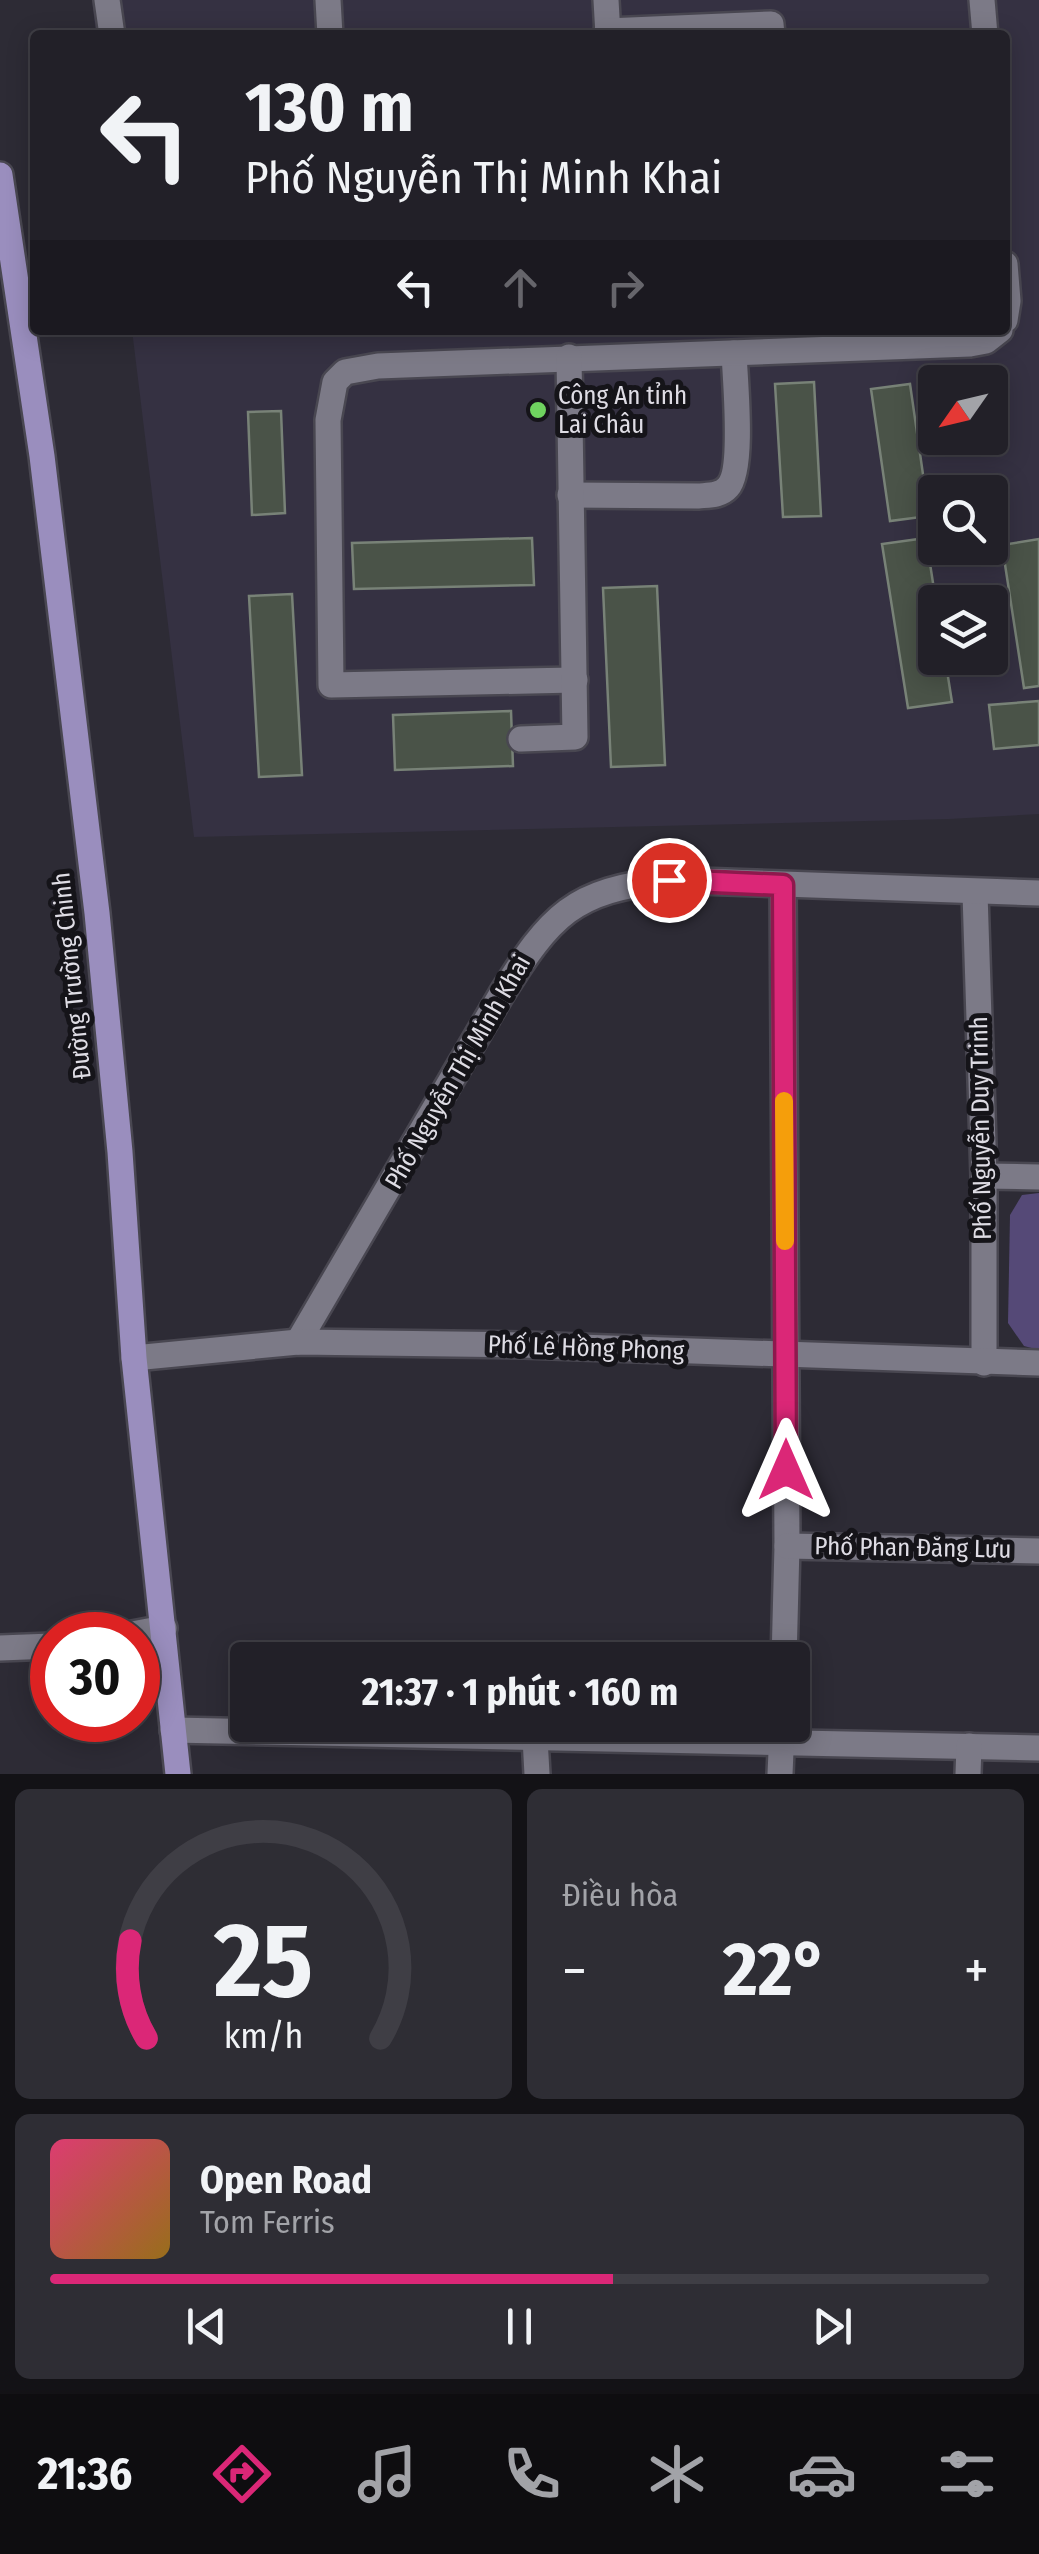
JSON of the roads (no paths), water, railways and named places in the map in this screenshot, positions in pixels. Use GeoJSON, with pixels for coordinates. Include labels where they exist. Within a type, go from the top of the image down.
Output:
{"type":"FeatureCollection","features":[{"type":"Feature","properties":{"kind":"main road","name":"Đường Trường Chinh"},"geometry":{"type":"LineString","coordinates":[[0,175],[44,474],[97,913],[120,1152],[134,1358],[178,1774]]}},
{"type":"Feature","properties":{"kind":"street"},"geometry":{"type":"LineString","coordinates":[[107,0],[111,30]]}},
{"type":"Feature","properties":{"kind":"street"},"geometry":{"type":"LineString","coordinates":[[328,0],[330,30]]}},
{"type":"Feature","properties":{"kind":"street"},"geometry":{"type":"LineString","coordinates":[[606,0],[608,30]]}},
{"type":"Feature","properties":{"kind":"street"},"geometry":{"type":"LineString","coordinates":[[982,0],[985,30]]}},
{"type":"Feature","properties":{"kind":"street"},"geometry":{"type":"LineString","coordinates":[[662,30],[771,24],[772,30]]}},
{"type":"Feature","properties":{"kind":"street"},"geometry":{"type":"LineString","coordinates":[[575,680],[331,685],[328,420],[335,382],[345,372],[378,366],[569,357],[970,344],[994,335]]}},
{"type":"Feature","properties":{"kind":"street"},"geometry":{"type":"LineString","coordinates":[[570,495],[698,496],[725,490],[731,484],[736,464],[734,353]]}},
{"type":"Feature","properties":{"kind":"street"},"geometry":{"type":"LineString","coordinates":[[521,739],[575,738],[569,357]]}},
{"type":"Feature","properties":{"kind":"street","name":"Phố Nguyễn Thị Minh Khai"},"geometry":{"type":"LineString","coordinates":[[298,1342],[500,994],[530,948],[576,904],[625,885],[669,880],[1039,893]]}},
{"type":"Feature","properties":{"kind":"street"},"geometry":{"type":"LineString","coordinates":[[783,885],[784,1642]]}},
{"type":"Feature","properties":{"kind":"street","name":"Phố Nguyễn Duy Trinh"},"geometry":{"type":"LineString","coordinates":[[975,892],[984,1176],[984,1363]]}},
{"type":"Feature","properties":{"kind":"street"},"geometry":{"type":"LineString","coordinates":[[984,1176],[1039,1178]]}},
{"type":"Feature","properties":{"kind":"street","name":"Phố Lê Hồng Phong"},"geometry":{"type":"LineString","coordinates":[[134,1358],[298,1342],[523,1344],[1039,1363]]}},
{"type":"Feature","properties":{"kind":"street","name":"Phố Phan Đăng Lưu"},"geometry":{"type":"LineString","coordinates":[[787,1546],[1039,1550]]}},
{"type":"Feature","properties":{"kind":"street"},"geometry":{"type":"LineString","coordinates":[[160,1629],[164,1628]]}},
{"type":"Feature","properties":{"kind":"street"},"geometry":{"type":"LineString","coordinates":[[0,1648],[30,1647]]}},
{"type":"Feature","properties":{"kind":"street"},"geometry":{"type":"LineString","coordinates":[[173,1730],[230,1731]]}},
{"type":"Feature","properties":{"kind":"street"},"geometry":{"type":"LineString","coordinates":[[810,1736],[1039,1748]]}},
{"type":"Feature","properties":{"kind":"street"},"geometry":{"type":"LineString","coordinates":[[535,1742],[537,1774]]}},
{"type":"Feature","properties":{"kind":"street"},"geometry":{"type":"LineString","coordinates":[[780,1774],[782,1742]]}},
{"type":"Feature","properties":{"kind":"street"},"geometry":{"type":"LineString","coordinates":[[968,1746],[968,1774]]}},
{"type":"Feature","properties":{"kind":"place","name":"Công An tỉnh Lai Châu"},"geometry":{"type":"Point","coordinates":[538,410]}}]}
